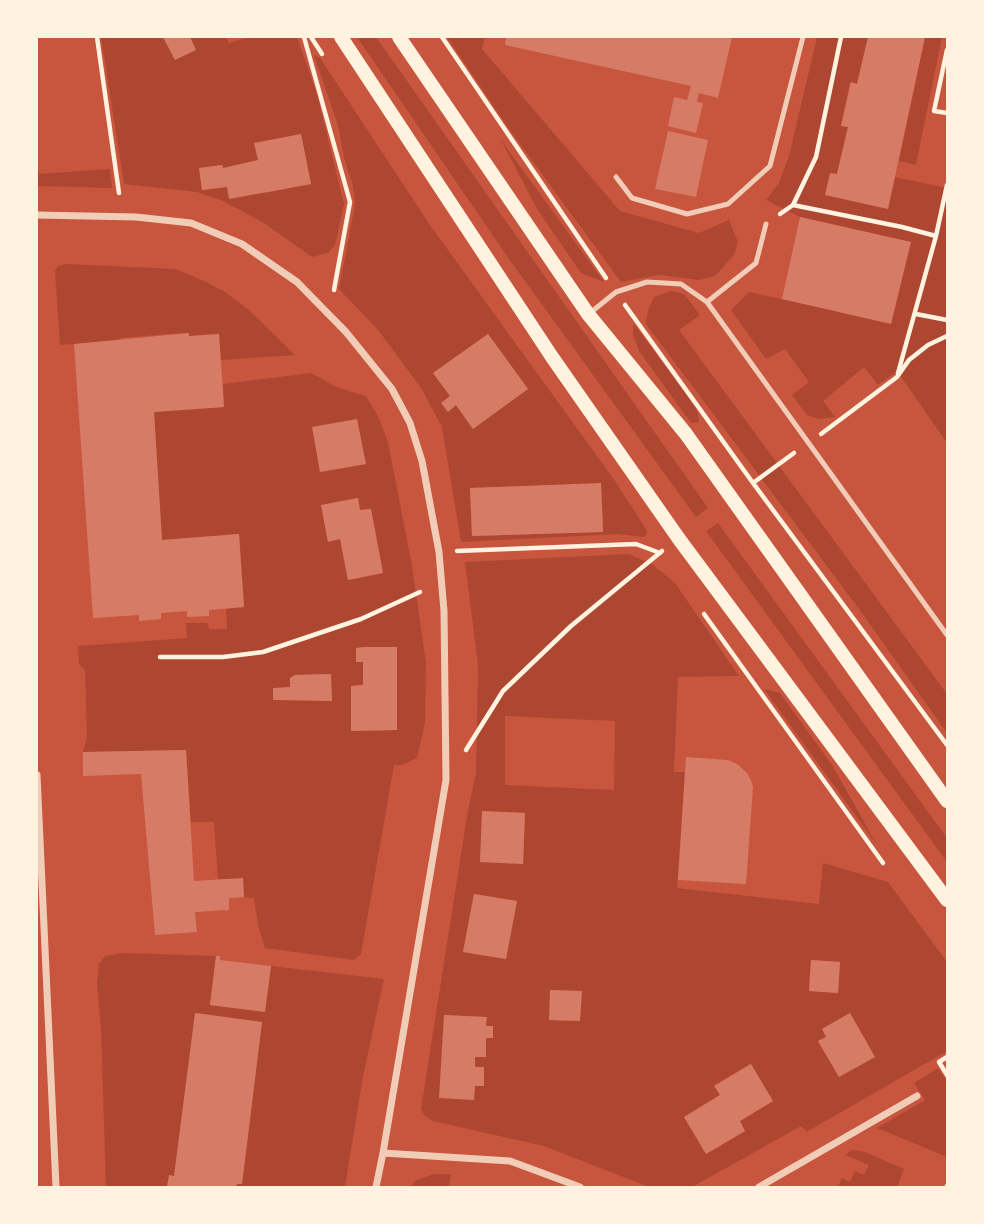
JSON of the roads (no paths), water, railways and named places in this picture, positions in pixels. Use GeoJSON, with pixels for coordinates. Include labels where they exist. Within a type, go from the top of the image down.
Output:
{"type":"FeatureCollection","features":[{"type":"Feature","properties":{"kind":"main road"},"geometry":{"type":"LineString","coordinates":[[341,37],[552,357],[678,539],[947,900]]}},
{"type":"Feature","properties":{"kind":"main road"},"geometry":{"type":"LineString","coordinates":[[399,37],[588,314],[686,435],[947,801]]}},
{"type":"Feature","properties":{"kind":"street"},"geometry":{"type":"LineString","coordinates":[[37,215],[136,217],[191,223],[242,244],[297,282],[369,359],[392,389],[410,423],[422,461],[439,552],[444,611],[446,780],[376,1187]]}},
{"type":"Feature","properties":{"kind":"street"},"geometry":{"type":"LineString","coordinates":[[37,775],[40,915],[56,1187]]}},
{"type":"Feature","properties":{"kind":"street"},"geometry":{"type":"LineString","coordinates":[[759,1187],[917,1096]]}},
{"type":"Feature","properties":{"kind":"street"},"geometry":{"type":"LineString","coordinates":[[383,1153],[510,1161],[580,1187]]}},
{"type":"Feature","properties":{"kind":"lane"},"geometry":{"type":"LineString","coordinates":[[616,177],[632,198],[687,214],[727,204],[770,166],[803,37]]}},
{"type":"Feature","properties":{"kind":"lane"},"geometry":{"type":"LineString","coordinates":[[707,302],[756,262],[766,224]]}},
{"type":"Feature","properties":{"kind":"lane"},"geometry":{"type":"LineString","coordinates":[[588,314],[616,292],[648,282],[681,284],[707,302],[947,635]]}}]}
